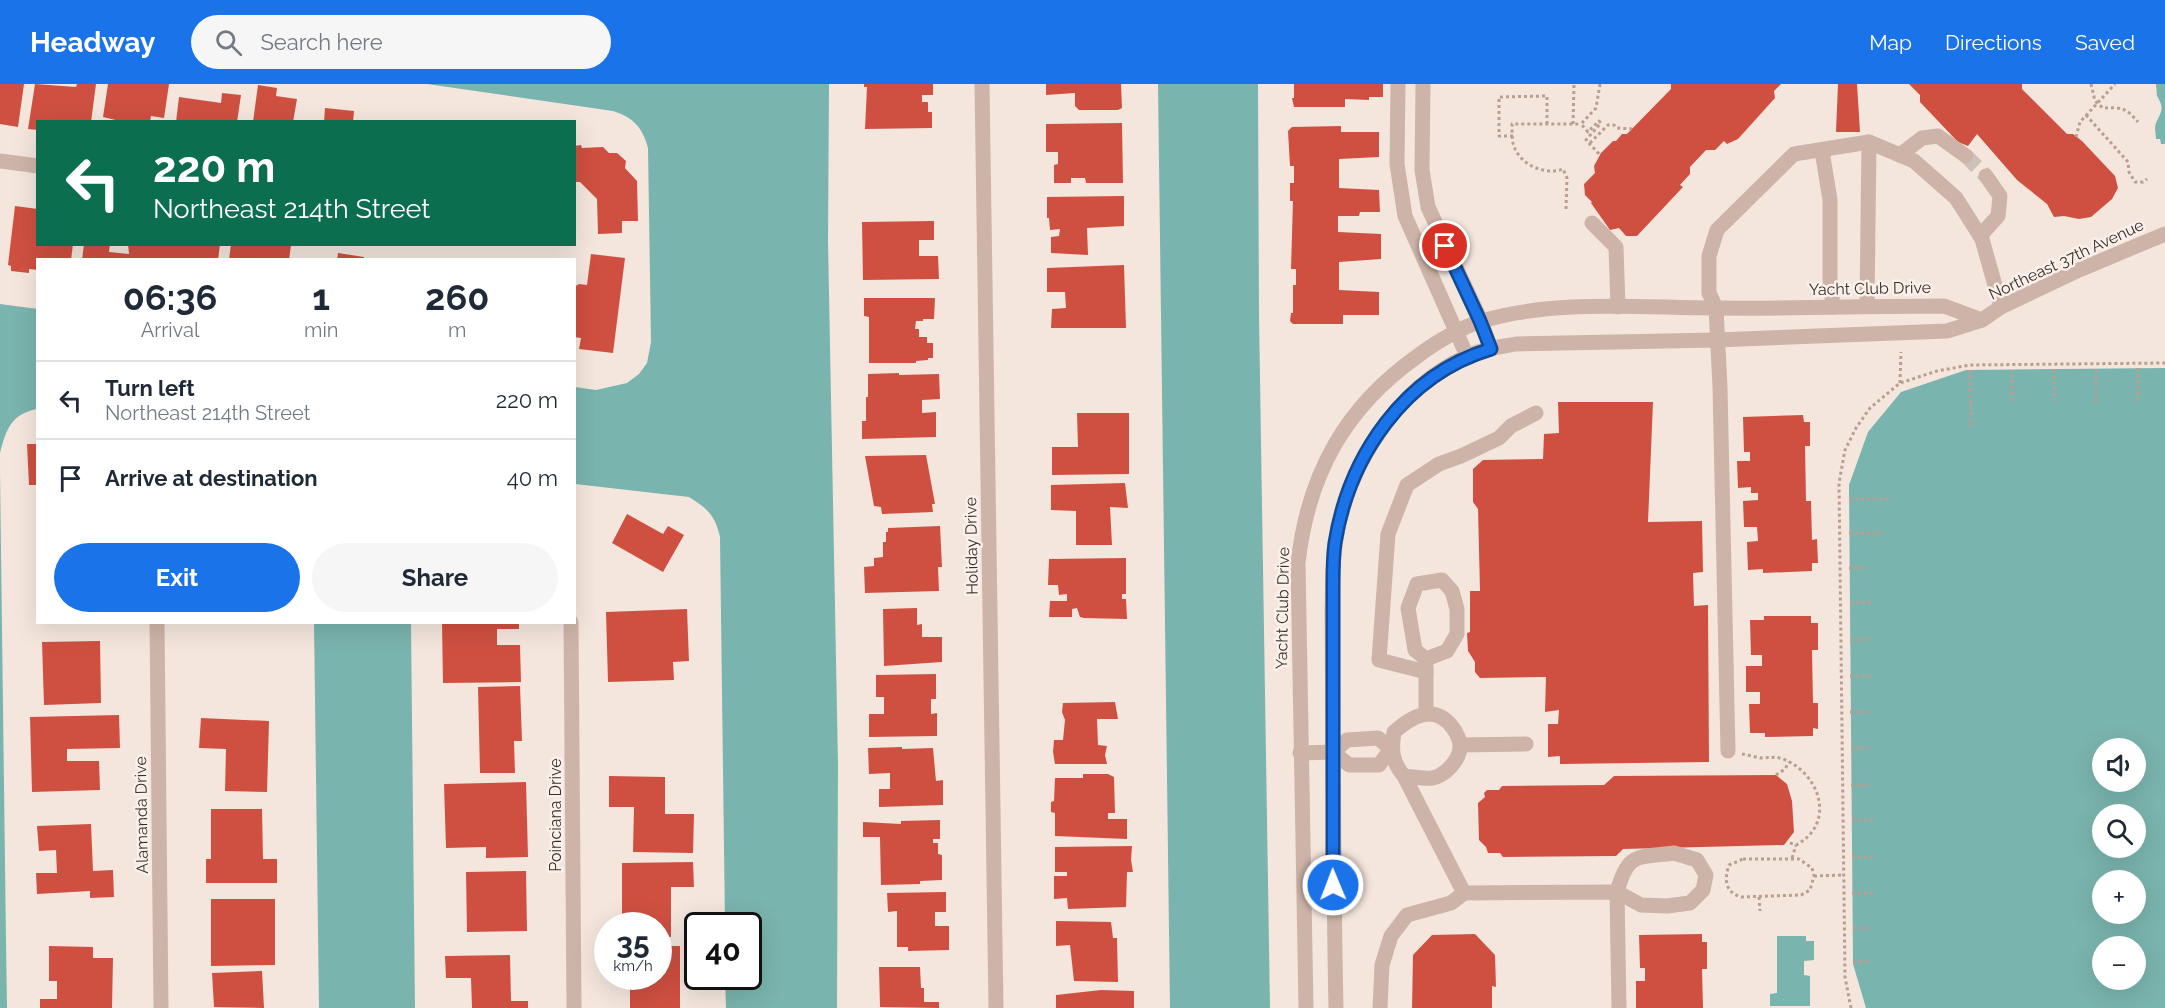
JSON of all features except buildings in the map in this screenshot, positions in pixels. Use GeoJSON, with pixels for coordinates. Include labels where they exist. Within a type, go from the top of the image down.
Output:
{"type":"FeatureCollection","features":[{"type":"Feature","properties":{"kind":"street","name":"Holiday Drive"},"geometry":{"type":"LineString","coordinates":[[982,84],[996,1008]]}},
{"type":"Feature","properties":{"kind":"street"},"geometry":{"type":"LineString","coordinates":[[1398,84],[1397,164],[1405,216],[1467,356]]}},
{"type":"Feature","properties":{"kind":"street"},"geometry":{"type":"LineString","coordinates":[[1423,84],[1422,170],[1428,207],[1491,349]]}},
{"type":"Feature","properties":{"kind":"street"},"geometry":{"type":"LineString","coordinates":[[1900,155],[1922,138],[1938,136],[1966,156]]}},
{"type":"Feature","properties":{"kind":"street"},"geometry":{"type":"LineString","coordinates":[[1867,306],[1869,142]]}},
{"type":"Feature","properties":{"kind":"street"},"geometry":{"type":"LineString","coordinates":[[1728,751],[1716,308],[1709,293],[1709,256],[1717,230],[1794,154],[1869,142],[1914,160],[1956,198],[1980,236],[2001,307]]}},
{"type":"Feature","properties":{"kind":"street"},"geometry":{"type":"LineString","coordinates":[[1822,151],[1830,200],[1830,279],[1833,307]]}},
{"type":"Feature","properties":{"kind":"street"},"geometry":{"type":"LineString","coordinates":[[0,161],[36,166]]}},
{"type":"Feature","properties":{"kind":"street"},"geometry":{"type":"LineString","coordinates":[[1980,236],[1998,216],[2000,196],[1986,176]]}},
{"type":"Feature","properties":{"kind":"street"},"geometry":{"type":"LineString","coordinates":[[1405,216],[1428,207]]}},
{"type":"Feature","properties":{"kind":"street"},"geometry":{"type":"LineString","coordinates":[[1592,223],[1616,247],[1618,307]]}},
{"type":"Feature","properties":{"kind":"street","name":"Northeast 37th Avenue"},"geometry":{"type":"LineString","coordinates":[[1982,320],[2001,307],[2079,270],[2165,234]]}},
{"type":"Feature","properties":{"kind":"street","name":"Yacht Club Drive"},"geometry":{"type":"LineString","coordinates":[[1306,1008],[1300,753],[1298,563],[1301,536],[1308,504],[1336,439],[1377,389],[1406,364],[1436,343],[1480,321],[1554,308],[1944,306],[1982,320]]}},
{"type":"Feature","properties":{"kind":"street"},"geometry":{"type":"LineString","coordinates":[[1336,1008],[1332,645],[1335,546],[1347,497],[1385,421],[1409,396],[1438,373],[1467,356],[1516,344],[1947,332],[1982,320]]}},
{"type":"Feature","properties":{"kind":"street"},"geometry":{"type":"LineString","coordinates":[[1426,714],[1426,665],[1415,650],[1408,608],[1417,584],[1442,580],[1452,591],[1457,609],[1457,634],[1447,651],[1426,665],[1379,660],[1388,534],[1407,485],[1439,464],[1499,438],[1511,426],[1536,413]]}},
{"type":"Feature","properties":{"kind":"street","name":"Alamanda Drive"},"geometry":{"type":"LineString","coordinates":[[157,624],[161,1008]]}},
{"type":"Feature","properties":{"kind":"street","name":"Poinciana Drive"},"geometry":{"type":"LineString","coordinates":[[571,624],[574,1008]]}},
{"type":"Feature","properties":{"kind":"street"},"geometry":{"type":"LineString","coordinates":[[1404,776],[1431,778],[1443,774],[1457,755],[1460,745],[1448,721],[1439,715],[1426,714],[1410,718],[1394,732],[1391,749],[1395,766],[1404,776],[1464,893]]}},
{"type":"Feature","properties":{"kind":"street"},"geometry":{"type":"LineString","coordinates":[[1300,753],[1333,752],[1347,740],[1355,739],[1378,738],[1391,749]]}},
{"type":"Feature","properties":{"kind":"street"},"geometry":{"type":"LineString","coordinates":[[1460,745],[1526,744]]}},
{"type":"Feature","properties":{"kind":"street"},"geometry":{"type":"LineString","coordinates":[[1333,752],[1349,765],[1379,765],[1391,749]]}},
{"type":"Feature","properties":{"kind":"street"},"geometry":{"type":"LineString","coordinates":[[1380,1008],[1382,965],[1391,936],[1407,915],[1451,903],[1464,893],[1617,892],[1641,905],[1667,906],[1690,903],[1703,890],[1706,875],[1697,860],[1674,853],[1643,855],[1631,862],[1622,872],[1617,892],[1619,1008]]}},
{"type":"Feature","properties":{"kind":"path"},"geometry":{"type":"LineString","coordinates":[[1574,84],[1574,124]]}},
{"type":"Feature","properties":{"kind":"path"},"geometry":{"type":"LineString","coordinates":[[1566,209],[1567,178],[1563,169],[1539,170],[1522,160],[1513,145],[1512,124],[1581,124],[1596,108],[1600,84]]}},
{"type":"Feature","properties":{"kind":"path"},"geometry":{"type":"LineString","coordinates":[[2091,84],[2095,101],[2103,108],[2117,107],[2128,110],[2138,122]]}},
{"type":"Feature","properties":{"kind":"path"},"geometry":{"type":"LineString","coordinates":[[2076,137],[2080,122],[2115,84]]}},
{"type":"Feature","properties":{"kind":"path"},"geometry":{"type":"LineString","coordinates":[[1513,136],[1499,136],[1499,97],[1547,96],[1547,124]]}},
{"type":"Feature","properties":{"kind":"path"},"geometry":{"type":"LineString","coordinates":[[2086,115],[2128,162],[2129,172],[2135,182],[2143,182],[2147,178]]}},
{"type":"Feature","properties":{"kind":"path"},"geometry":{"type":"LineString","coordinates":[[1581,124],[1588,132],[1599,121],[1601,123],[1586,140],[1601,156]]}},
{"type":"Feature","properties":{"kind":"path"},"geometry":{"type":"LineString","coordinates":[[1590,143],[1608,125],[1632,129]]}},
{"type":"Feature","properties":{"kind":"path"},"geometry":{"type":"LineString","coordinates":[[1900,383],[1901,352]]}},
{"type":"Feature","properties":{"kind":"path"},"geometry":{"type":"LineString","coordinates":[[1851,1008],[1845,977],[1839,483],[1845,450],[1856,428],[1870,408],[1900,383],[1937,371],[1970,366],[2165,363]]}},
{"type":"Feature","properties":{"kind":"path"},"geometry":{"type":"LineString","coordinates":[[2138,368],[2138,401]]}},
{"type":"Feature","properties":{"kind":"path"},"geometry":{"type":"LineString","coordinates":[[2054,369],[2055,401]]}},
{"type":"Feature","properties":{"kind":"path"},"geometry":{"type":"LineString","coordinates":[[2096,369],[2096,402]]}},
{"type":"Feature","properties":{"kind":"path"},"geometry":{"type":"LineString","coordinates":[[1970,370],[1971,427]]}},
{"type":"Feature","properties":{"kind":"path"},"geometry":{"type":"LineString","coordinates":[[2012,370],[2012,401]]}},
{"type":"Feature","properties":{"kind":"path"},"geometry":{"type":"LineString","coordinates":[[1849,499],[1892,499]]}},
{"type":"Feature","properties":{"kind":"path"},"geometry":{"type":"LineString","coordinates":[[1849,534],[1884,533]]}},
{"type":"Feature","properties":{"kind":"path"},"geometry":{"type":"LineString","coordinates":[[1849,568],[1868,568]]}},
{"type":"Feature","properties":{"kind":"path"},"geometry":{"type":"LineString","coordinates":[[1850,603],[1872,602]]}},
{"type":"Feature","properties":{"kind":"path"},"geometry":{"type":"LineString","coordinates":[[1850,640],[1873,639]]}},
{"type":"Feature","properties":{"kind":"path"},"geometry":{"type":"LineString","coordinates":[[1850,676],[1872,676]]}},
{"type":"Feature","properties":{"kind":"path"},"geometry":{"type":"LineString","coordinates":[[1850,712],[1870,712]]}},
{"type":"Feature","properties":{"kind":"path"},"geometry":{"type":"LineString","coordinates":[[1851,748],[1870,748]]}},
{"type":"Feature","properties":{"kind":"path"},"geometry":{"type":"LineString","coordinates":[[1728,751],[1762,758],[1772,756],[1789,762],[1808,777],[1819,797],[1821,809],[1811,834],[1796,845],[1792,859]]}},
{"type":"Feature","properties":{"kind":"path"},"geometry":{"type":"LineString","coordinates":[[1776,775],[1785,769],[1789,762]]}},
{"type":"Feature","properties":{"kind":"path"},"geometry":{"type":"LineString","coordinates":[[1851,785],[1870,785]]}},
{"type":"Feature","properties":{"kind":"path"},"geometry":{"type":"LineString","coordinates":[[1852,820],[1875,820]]}},
{"type":"Feature","properties":{"kind":"path"},"geometry":{"type":"LineString","coordinates":[[1787,842],[1796,845]]}},
{"type":"Feature","properties":{"kind":"path"},"geometry":{"type":"LineString","coordinates":[[1852,857],[1875,857]]}},
{"type":"Feature","properties":{"kind":"path"},"geometry":{"type":"LineString","coordinates":[[1743,859],[1792,859],[1806,862],[1812,868],[1815,876],[1810,890],[1801,895],[1741,897],[1733,895],[1726,885],[1725,876],[1729,865],[1743,859]]}},
{"type":"Feature","properties":{"kind":"path"},"geometry":{"type":"LineString","coordinates":[[1815,876],[1844,875]]}},
{"type":"Feature","properties":{"kind":"path"},"geometry":{"type":"LineString","coordinates":[[1852,893],[1876,893]]}},
{"type":"Feature","properties":{"kind":"path"},"geometry":{"type":"LineString","coordinates":[[1759,897],[1760,911]]}},
{"type":"Feature","properties":{"kind":"path"},"geometry":{"type":"LineString","coordinates":[[1852,928],[1871,928]]}},
{"type":"Feature","properties":{"kind":"path"},"geometry":{"type":"LineString","coordinates":[[1853,962],[1871,961]]}},
{"type":"Feature","properties":{"kind":"water"},"geometry":{"type":"Polygon","coordinates":[[[427,84],[829,84],[828,241],[838,764],[837,1008],[726,1008],[725,990],[762,990],[762,912],[725,912],[720,537],[716,523],[706,509],[689,497],[576,484],[576,387],[596,390],[627,383],[639,374],[647,363],[651,342],[648,148],[640,129],[626,116],[613,111],[427,84]]]}},
{"type":"Feature","properties":{"kind":"water"},"geometry":{"type":"Polygon","coordinates":[[[1158,84],[1258,84],[1259,316],[1270,1008],[1170,1008],[1158,84]]]}},
{"type":"Feature","properties":{"kind":"water"},"geometry":{"type":"Polygon","coordinates":[[[2156,84],[2165,84],[2165,144],[2161,144],[2160,139],[2156,139],[2155,125],[2162,107],[2157,96],[2156,84]]]}},
{"type":"Feature","properties":{"kind":"water"},"geometry":{"type":"Polygon","coordinates":[[[0,304],[36,309],[36,409],[15,419],[7,430],[0,453],[0,304]]]}},
{"type":"Feature","properties":{"kind":"water"},"geometry":{"type":"Polygon","coordinates":[[[2165,368],[2165,1008],[1866,1008],[1853,964],[1849,485],[1868,432],[1901,392],[1966,370],[2165,368]]]}},
{"type":"Feature","properties":{"kind":"water"},"geometry":{"type":"Polygon","coordinates":[[[0,472],[6,941],[7,1008],[0,1008],[0,472]]]}},
{"type":"Feature","properties":{"kind":"water"},"geometry":{"type":"Polygon","coordinates":[[[314,624],[411,624],[415,1008],[319,1008],[314,624]]]}},
{"type":"Feature","properties":{"kind":"water"},"geometry":{"type":"Polygon","coordinates":[[[1777,936],[1806,936],[1806,941],[1814,941],[1814,960],[1804,961],[1804,975],[1810,976],[1810,1006],[1770,1006],[1770,994],[1777,993],[1777,936]]]}},
{"type":"Feature","properties":{"kind":"tunnel"},"geometry":{"type":"LineString","coordinates":[[1966,156],[1986,176]]}},
{"type":"Feature","properties":{"kind":"route"},"geometry":{"type":"LineString","coordinates":[[1333,885],[1333,585],[1335,546],[1341,515],[1350,488],[1385,421],[1409,396],[1438,373],[1467,356],[1491,349],[1445,246]]}}]}
